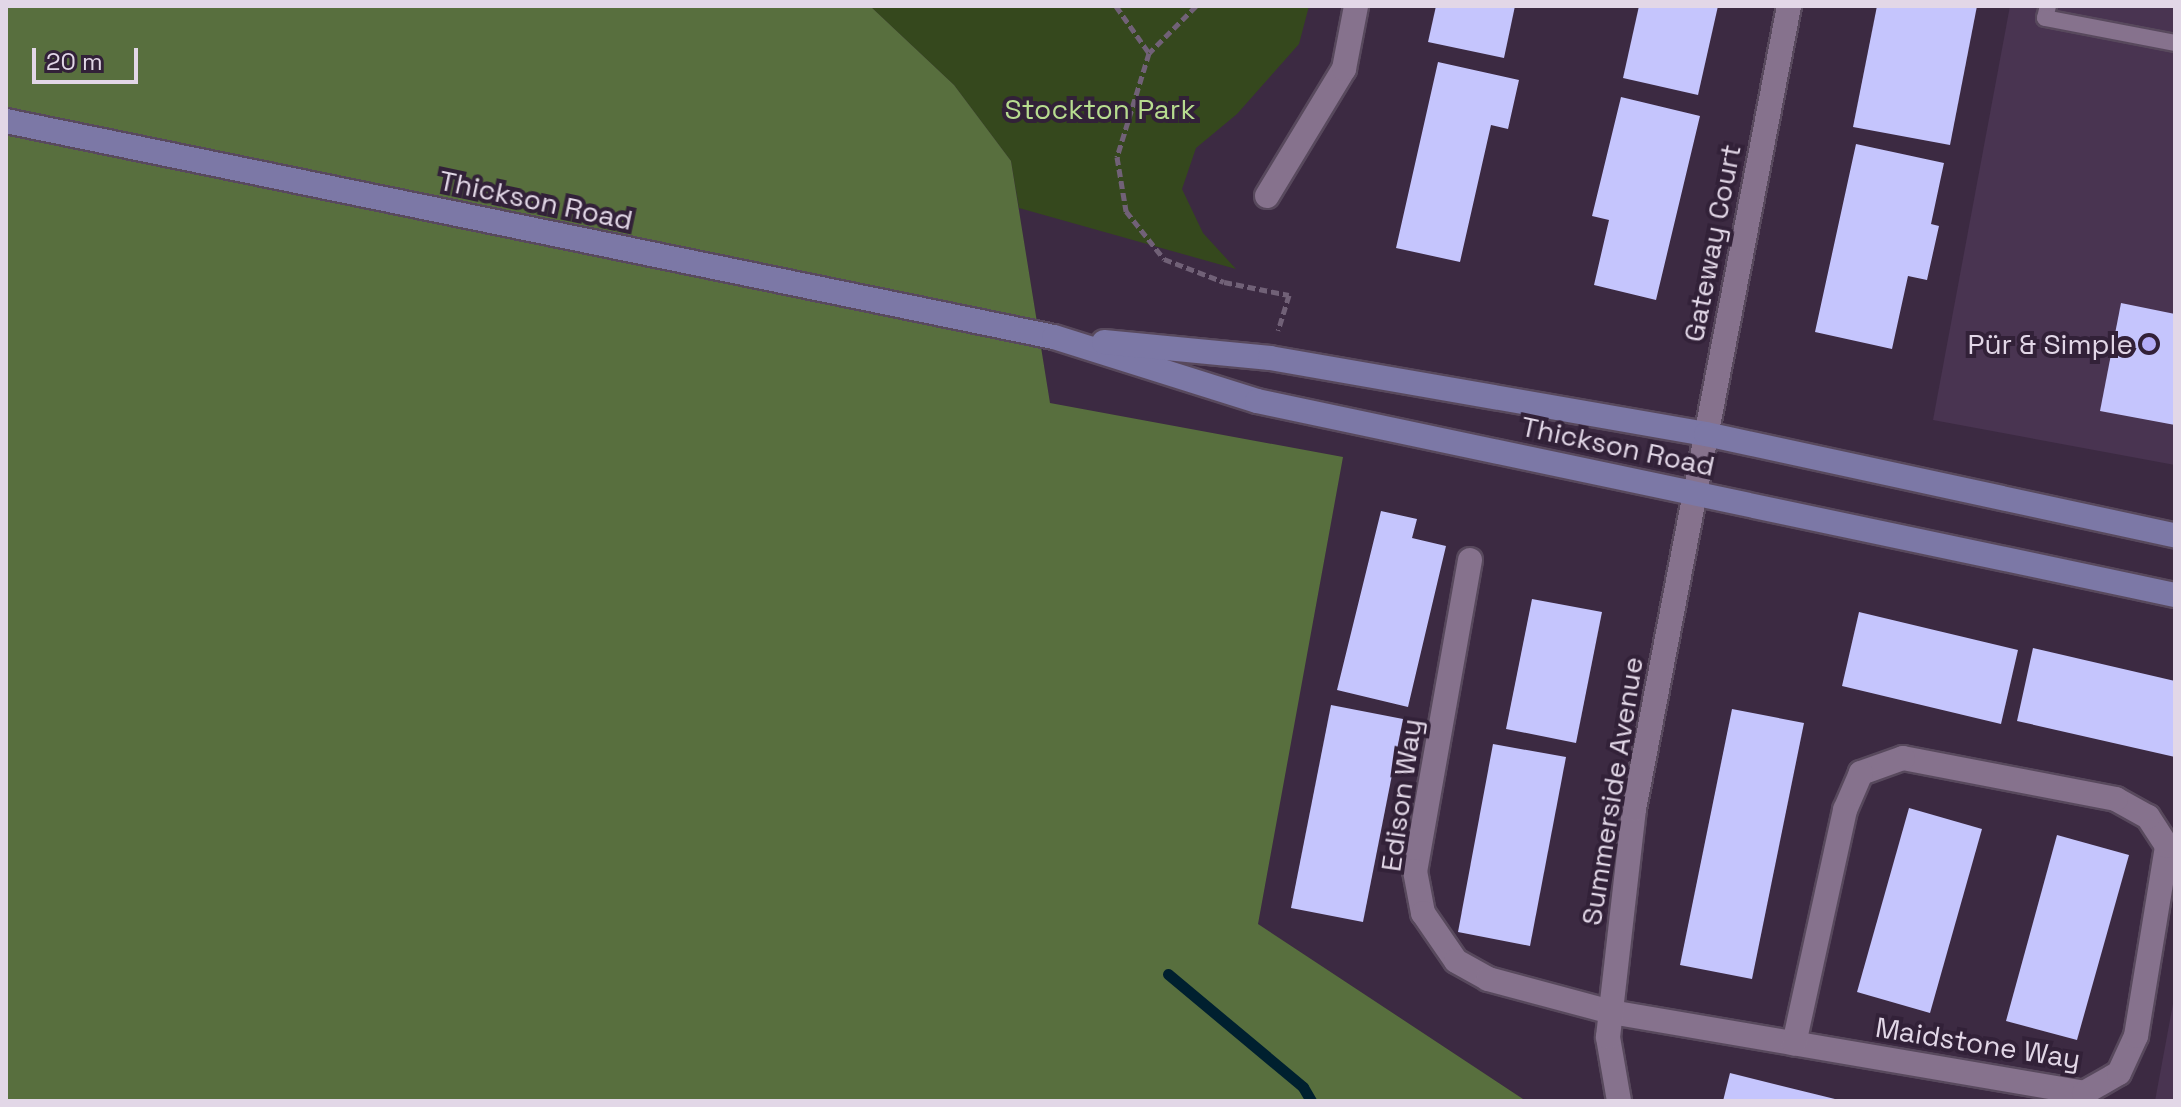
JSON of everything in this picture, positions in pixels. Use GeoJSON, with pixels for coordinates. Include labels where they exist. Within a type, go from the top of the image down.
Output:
{"type":"FeatureCollection","features":[{"type":"Feature","properties":{"kind":"main road","name":"Thickson Road"},"geometry":{"type":"LineString","coordinates":[[6,121],[1054,337],[1257,401],[2175,595]]}},
{"type":"Feature","properties":{"kind":"main road","name":"Thickson Road"},"geometry":{"type":"LineString","coordinates":[[1054,337],[1270,358],[1706,434],[2175,535]]}},
{"type":"Feature","properties":{"kind":"street"},"geometry":{"type":"LineString","coordinates":[[1267,196],[1344,69],[1356,6]]}},
{"type":"Feature","properties":{"kind":"street","name":"Gateway Court"},"geometry":{"type":"LineString","coordinates":[[1694,492],[1789,6]]}},
{"type":"Feature","properties":{"kind":"street","name":"Summerside Avenue"},"geometry":{"type":"LineString","coordinates":[[1619,1101],[1608,1037],[1634,809],[1694,492]]}},
{"type":"Feature","properties":{"kind":"street","name":"Edison Way"},"geometry":{"type":"LineString","coordinates":[[1470,560],[1415,871],[1423,913],[1456,961],[1488,979],[1611,1012]]}},
{"type":"Feature","properties":{"kind":"street","name":"Maidstone Way"},"geometry":{"type":"LineString","coordinates":[[1611,1012],[1794,1044],[2084,1093],[2119,1073],[2136,1036],[2167,846],[2148,817],[2116,799],[1903,758],[1861,773],[1845,810],[1794,1044]]}},
{"type":"Feature","properties":{"kind":"lane"},"geometry":{"type":"LineString","coordinates":[[2048,6],[2045,18],[2175,43]]}},
{"type":"Feature","properties":{"kind":"path"},"geometry":{"type":"LineString","coordinates":[[1116,6],[1149,53]]}},
{"type":"Feature","properties":{"kind":"path"},"geometry":{"type":"LineString","coordinates":[[1196,6],[1149,53],[1117,157],[1126,211],[1164,259],[1224,282],[1289,295],[1270,358]]}},
{"type":"Feature","properties":{"kind":"shaded area"},"geometry":{"type":"Polygon","coordinates":[[[2010,6],[2175,6],[2175,465],[1933,420],[2010,6]]]}},
{"type":"Feature","properties":{"kind":"shaded area"},"geometry":{"type":"Polygon","coordinates":[[[2175,993],[2175,1101],[2155,1101],[2175,993]]]}},
{"type":"Feature","properties":{"kind":"green space"},"geometry":{"type":"Polygon","coordinates":[[[6,6],[870,6],[954,85],[1011,161],[1050,403],[1343,457],[1258,924],[1526,1101],[6,1101],[6,6]]]}},
{"type":"Feature","properties":{"kind":"green space","name":"Stockton Park"},"geometry":{"type":"Polygon","coordinates":[[[870,6],[1309,6],[1299,44],[1237,114],[1196,148],[1182,189],[1203,233],[1236,269],[1019,208],[1011,161],[954,85],[870,6]]]}},
{"type":"Feature","properties":{"kind":"building"},"geometry":{"type":"Polygon","coordinates":[[[1436,6],[1515,6],[1504,58],[1428,42],[1436,6]]]}},
{"type":"Feature","properties":{"kind":"building"},"geometry":{"type":"Polygon","coordinates":[[[1639,6],[1718,6],[1698,95],[1623,78],[1639,6]]]}},
{"type":"Feature","properties":{"kind":"building"},"geometry":{"type":"Polygon","coordinates":[[[1877,6],[1977,6],[1950,145],[1853,127],[1877,6]]]}},
{"type":"Feature","properties":{"kind":"building"},"geometry":{"type":"Polygon","coordinates":[[[1438,62],[1519,80],[1508,129],[1491,125],[1460,262],[1396,248],[1438,62]]]}},
{"type":"Feature","properties":{"kind":"building"},"geometry":{"type":"Polygon","coordinates":[[[1621,97],[1700,116],[1656,300],[1594,285],[1609,220],[1592,216],[1621,97]]]}},
{"type":"Feature","properties":{"kind":"building"},"geometry":{"type":"Polygon","coordinates":[[[1856,144],[1944,163],[1931,224],[1939,226],[1927,280],[1908,276],[1892,349],[1815,332],[1856,144]]]}},
{"type":"Feature","properties":{"kind":"building"},"geometry":{"type":"Polygon","coordinates":[[[2121,303],[2175,314],[2175,425],[2100,411],[2121,303]]]}},
{"type":"Feature","properties":{"kind":"building"},"geometry":{"type":"Polygon","coordinates":[[[1381,511],[1417,519],[1412,538],[1446,546],[1408,707],[1337,690],[1381,511]]]}},
{"type":"Feature","properties":{"kind":"building"},"geometry":{"type":"Polygon","coordinates":[[[1532,599],[1602,612],[1576,743],[1506,729],[1532,599]]]}},
{"type":"Feature","properties":{"kind":"building"},"geometry":{"type":"Polygon","coordinates":[[[1859,612],[2018,650],[2001,724],[1842,686],[1859,612]]]}},
{"type":"Feature","properties":{"kind":"building"},"geometry":{"type":"Polygon","coordinates":[[[2033,648],[2175,681],[2175,757],[2017,721],[2033,648]]]}},
{"type":"Feature","properties":{"kind":"building"},"geometry":{"type":"Polygon","coordinates":[[[1331,705],[1403,719],[1363,922],[1291,908],[1331,705]]]}},
{"type":"Feature","properties":{"kind":"building"},"geometry":{"type":"Polygon","coordinates":[[[1732,709],[1804,723],[1752,979],[1680,965],[1732,709]]]}},
{"type":"Feature","properties":{"kind":"building"},"geometry":{"type":"Polygon","coordinates":[[[1493,744],[1566,757],[1530,946],[1458,932],[1493,744]]]}},
{"type":"Feature","properties":{"kind":"building"},"geometry":{"type":"Polygon","coordinates":[[[1909,808],[1982,829],[1930,1013],[1857,992],[1909,808]]]}},
{"type":"Feature","properties":{"kind":"building"},"geometry":{"type":"Polygon","coordinates":[[[2057,835],[2129,855],[2077,1040],[2006,1021],[2057,835]]]}},
{"type":"Feature","properties":{"kind":"building"},"geometry":{"type":"Polygon","coordinates":[[[1730,1073],[1839,1100],[1839,1101],[1723,1101],[1730,1073]]]}},
{"type":"Feature","properties":{"kind":"waterway"},"geometry":{"type":"LineString","coordinates":[[1168,974],[1303,1087],[1311,1101]]}},
{"type":"Feature","properties":{"kind":"place","name":"Pür & Simple"},"geometry":{"type":"Point","coordinates":[2149,344]}}]}
